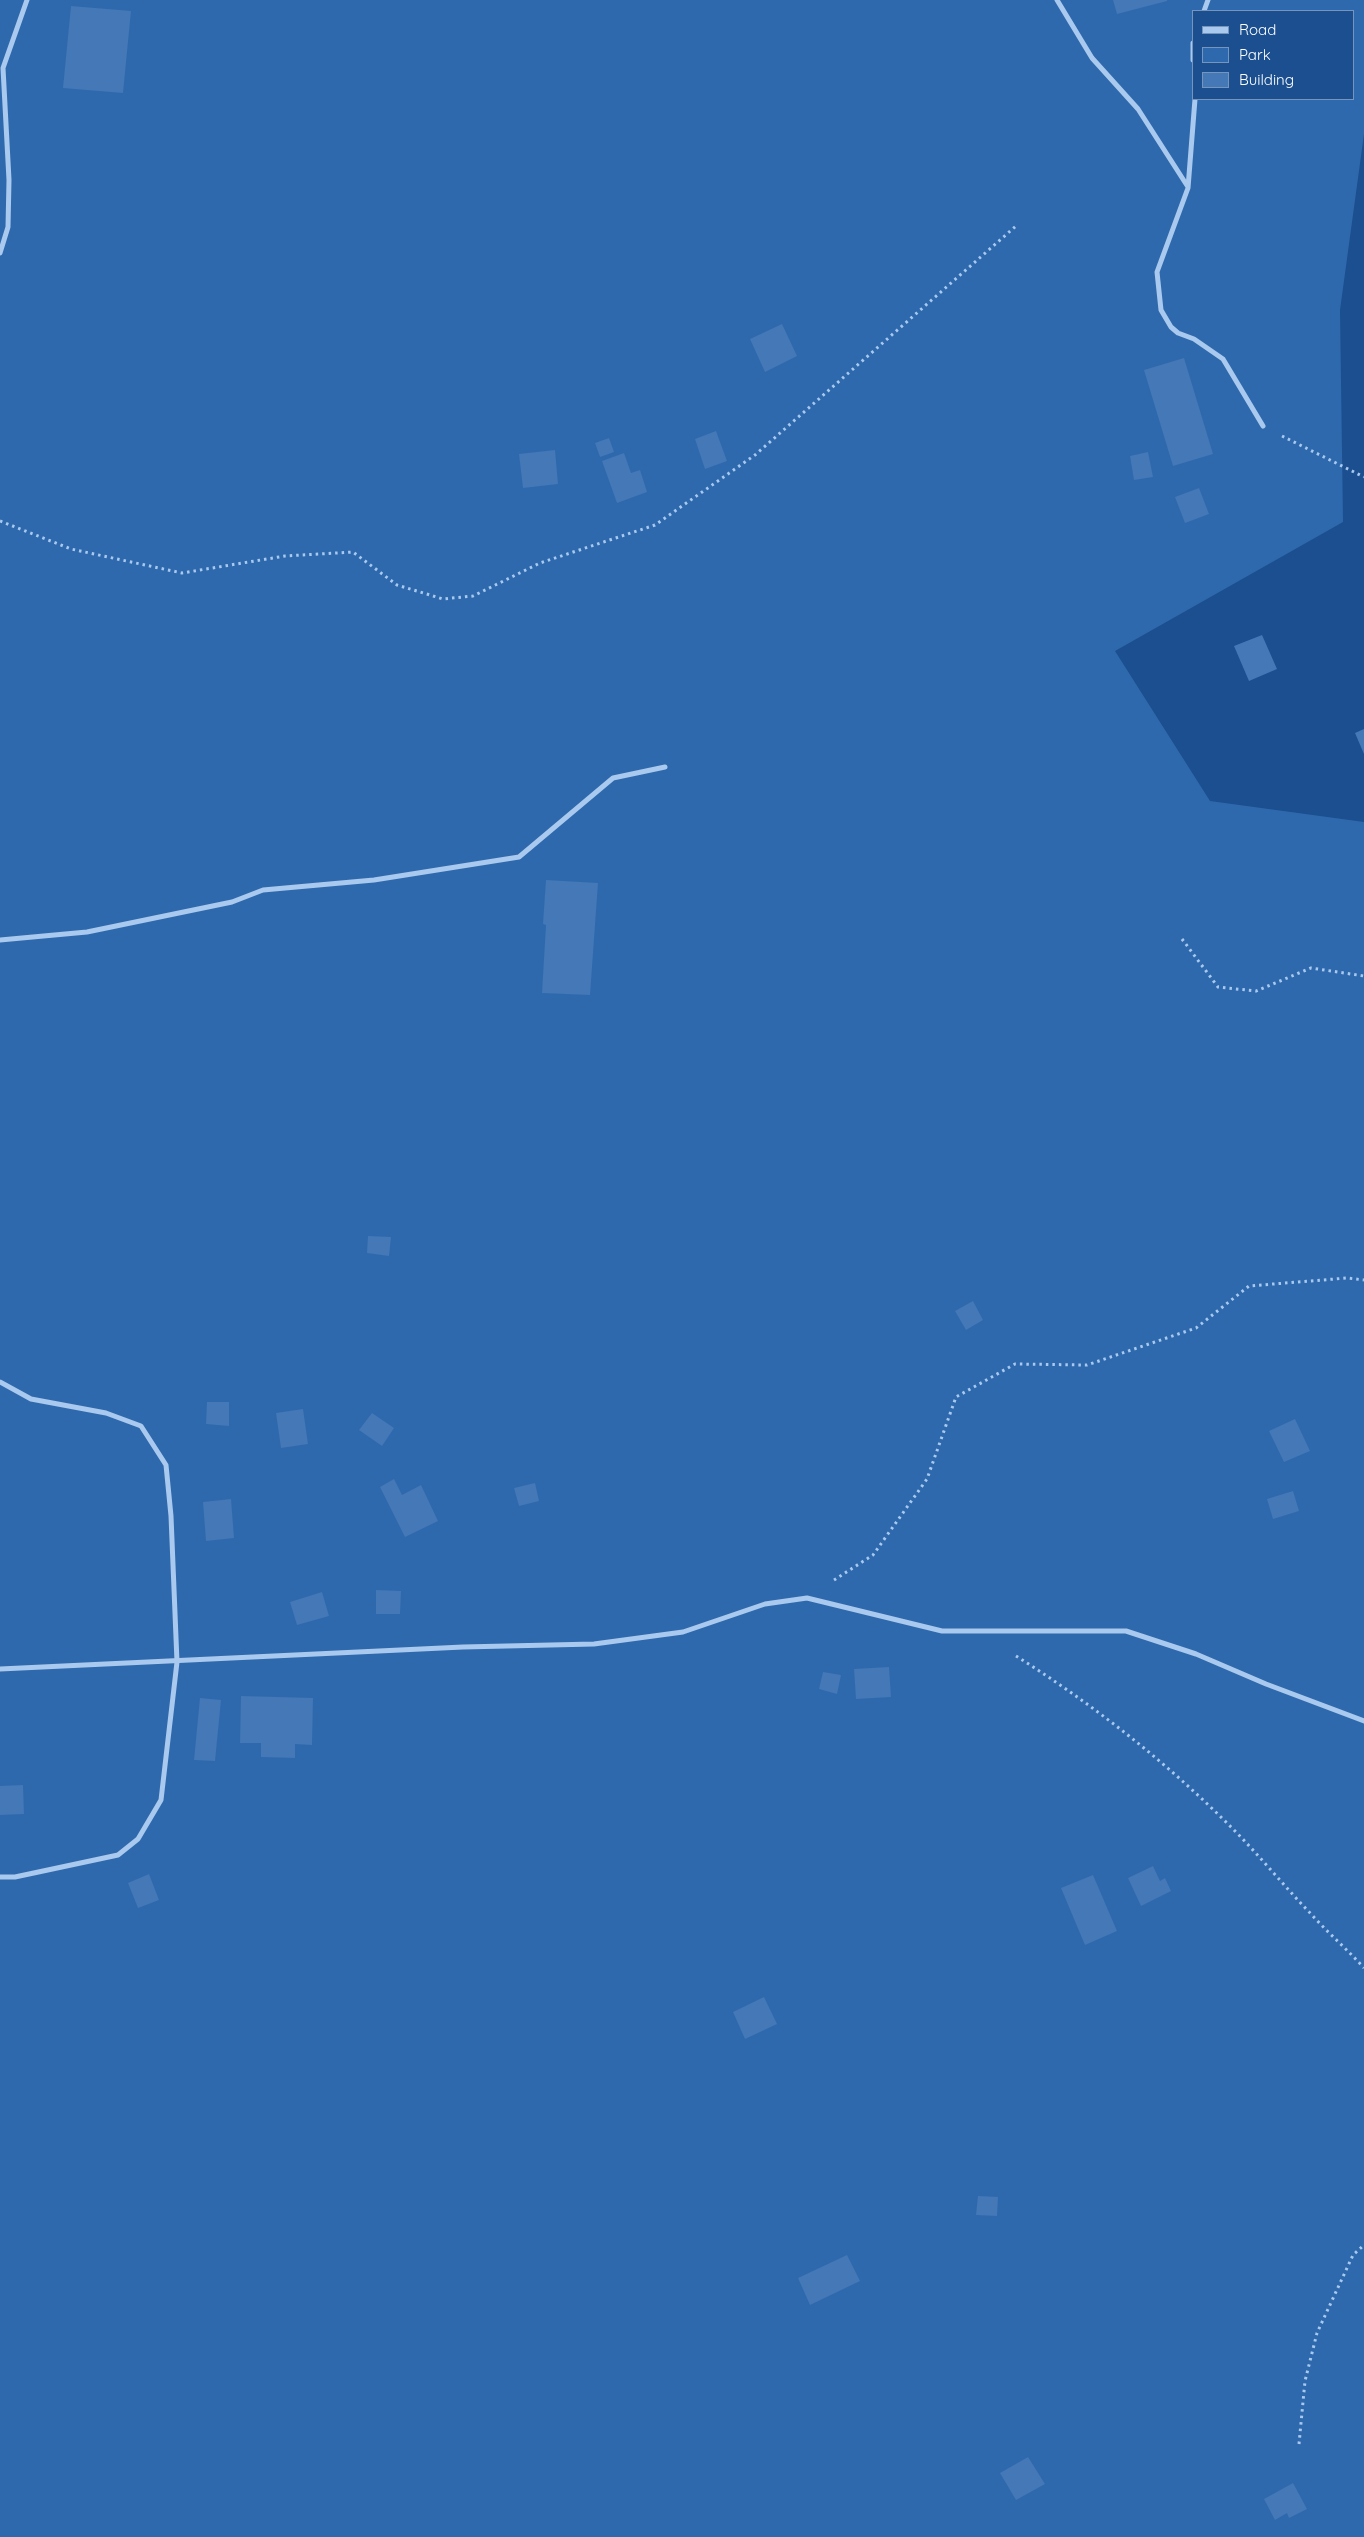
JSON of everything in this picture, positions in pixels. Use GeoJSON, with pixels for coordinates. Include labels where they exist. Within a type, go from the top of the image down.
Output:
{"type":"FeatureCollection","features":[{"type":"Feature","properties":{"kind":"street"},"geometry":{"type":"LineString","coordinates":[[0,253],[8,227],[9,180],[3,68],[27,0]]}},
{"type":"Feature","properties":{"kind":"street"},"geometry":{"type":"LineString","coordinates":[[1057,0],[1092,58],[1138,109],[1188,188]]}},
{"type":"Feature","properties":{"kind":"street"},"geometry":{"type":"LineString","coordinates":[[1195,100],[1188,188],[1157,272],[1160,310],[1178,333],[1194,339],[1223,359],[1263,426]]}},
{"type":"Feature","properties":{"kind":"street"},"geometry":{"type":"LineString","coordinates":[[0,940],[87,932],[232,902],[263,890],[374,880],[519,857],[612,778],[665,767]]}},
{"type":"Feature","properties":{"kind":"street"},"geometry":{"type":"LineString","coordinates":[[0,1382],[31,1399],[106,1412],[141,1426],[166,1465],[172,1516],[177,1662],[161,1800],[138,1839],[118,1854],[15,1877],[0,1877]]}},
{"type":"Feature","properties":{"kind":"street"},"geometry":{"type":"LineString","coordinates":[[0,1669],[463,1647],[594,1644],[683,1632],[765,1604],[807,1598],[942,1631],[1126,1631],[1196,1654],[1266,1684],[1364,1721]]}},
{"type":"Feature","properties":{"kind":"path"},"geometry":{"type":"LineString","coordinates":[[0,521],[71,549],[182,573],[285,556],[353,552],[397,585],[443,599],[473,596],[540,563],[655,524],[755,455],[1016,226]]}},
{"type":"Feature","properties":{"kind":"path"},"geometry":{"type":"LineString","coordinates":[[1263,426],[1364,477]]}},
{"type":"Feature","properties":{"kind":"path"},"geometry":{"type":"LineString","coordinates":[[1182,939],[1218,987],[1256,991],[1311,968],[1364,976]]}},
{"type":"Feature","properties":{"kind":"path"},"geometry":{"type":"LineString","coordinates":[[807,1598],[873,1555],[927,1479],[956,1397],[1015,1364],[1087,1365],[1196,1328],[1249,1286],[1347,1278],[1364,1280]]}},
{"type":"Feature","properties":{"kind":"path"},"geometry":{"type":"LineString","coordinates":[[1009,1652],[1065,1687],[1113,1722],[1170,1770],[1232,1828],[1306,1909],[1364,1968]]}},
{"type":"Feature","properties":{"kind":"path"},"geometry":{"type":"LineString","coordinates":[[1299,2444],[1305,2381],[1317,2332],[1352,2255],[1364,2245]]}},
{"type":"Feature","properties":{"kind":"green space"},"geometry":{"type":"Polygon","coordinates":[[[0,0],[1364,0],[1364,134],[1340,310],[1343,522],[1115,651],[1210,801],[1364,822],[1364,2537],[0,2537],[0,0]]]}},
{"type":"Feature","properties":{"kind":"building"},"geometry":{"type":"Polygon","coordinates":[[[1113,0],[1167,0],[1167,1],[1117,14],[1113,0]]]}},
{"type":"Feature","properties":{"kind":"building"},"geometry":{"type":"Polygon","coordinates":[[[71,6],[131,11],[123,93],[63,88],[71,6]]]}},
{"type":"Feature","properties":{"kind":"building"},"geometry":{"type":"Polygon","coordinates":[[[782,324],[797,356],[765,372],[750,339],[782,324]]]}},
{"type":"Feature","properties":{"kind":"building"},"geometry":{"type":"Polygon","coordinates":[[[1184,358],[1213,454],[1173,466],[1144,370],[1184,358]]]}},
{"type":"Feature","properties":{"kind":"building"},"geometry":{"type":"Polygon","coordinates":[[[716,431],[727,461],[705,469],[695,439],[716,431]]]}},
{"type":"Feature","properties":{"kind":"building"},"geometry":{"type":"Polygon","coordinates":[[[609,438],[614,452],[600,457],[595,443],[609,438]]]}},
{"type":"Feature","properties":{"kind":"building"},"geometry":{"type":"Polygon","coordinates":[[[555,450],[558,484],[523,488],[519,454],[555,450]]]}},
{"type":"Feature","properties":{"kind":"building"},"geometry":{"type":"Polygon","coordinates":[[[1148,452],[1153,477],[1134,480],[1130,456],[1148,452]]]}},
{"type":"Feature","properties":{"kind":"building"},"geometry":{"type":"Polygon","coordinates":[[[624,453],[631,473],[640,470],[647,492],[617,503],[602,461],[624,453]]]}},
{"type":"Feature","properties":{"kind":"building"},"geometry":{"type":"Polygon","coordinates":[[[1199,488],[1209,514],[1185,523],[1175,497],[1199,488]]]}},
{"type":"Feature","properties":{"kind":"building"},"geometry":{"type":"Polygon","coordinates":[[[1262,635],[1277,669],[1249,681],[1234,646],[1262,635]]]}},
{"type":"Feature","properties":{"kind":"building"},"geometry":{"type":"Polygon","coordinates":[[[1364,729],[1364,754],[1355,733],[1364,729]]]}},
{"type":"Feature","properties":{"kind":"building"},"geometry":{"type":"Polygon","coordinates":[[[546,880],[598,883],[590,995],[542,993],[546,925],[543,924],[546,880]]]}},
{"type":"Feature","properties":{"kind":"building"},"geometry":{"type":"Polygon","coordinates":[[[368,1236],[391,1237],[389,1256],[367,1253],[368,1236]]]}},
{"type":"Feature","properties":{"kind":"building"},"geometry":{"type":"Polygon","coordinates":[[[973,1301],[983,1320],[966,1330],[955,1311],[973,1301]]]}},
{"type":"Feature","properties":{"kind":"building"},"geometry":{"type":"Polygon","coordinates":[[[207,1402],[229,1402],[229,1426],[206,1424],[207,1402]]]}},
{"type":"Feature","properties":{"kind":"building"},"geometry":{"type":"Polygon","coordinates":[[[303,1409],[308,1444],[281,1448],[276,1413],[303,1409]]]}},
{"type":"Feature","properties":{"kind":"building"},"geometry":{"type":"Polygon","coordinates":[[[372,1413],[394,1428],[382,1446],[359,1430],[372,1413]]]}},
{"type":"Feature","properties":{"kind":"building"},"geometry":{"type":"Polygon","coordinates":[[[1295,1419],[1310,1451],[1284,1462],[1269,1431],[1295,1419]]]}},
{"type":"Feature","properties":{"kind":"building"},"geometry":{"type":"Polygon","coordinates":[[[394,1479],[402,1495],[421,1485],[438,1521],[405,1537],[380,1487],[394,1479]]]}},
{"type":"Feature","properties":{"kind":"building"},"geometry":{"type":"Polygon","coordinates":[[[535,1483],[539,1501],[519,1506],[514,1488],[535,1483]]]}},
{"type":"Feature","properties":{"kind":"building"},"geometry":{"type":"Polygon","coordinates":[[[1293,1491],[1299,1511],[1273,1519],[1267,1499],[1293,1491]]]}},
{"type":"Feature","properties":{"kind":"building"},"geometry":{"type":"Polygon","coordinates":[[[231,1499],[234,1538],[206,1541],[203,1502],[231,1499]]]}},
{"type":"Feature","properties":{"kind":"building"},"geometry":{"type":"Polygon","coordinates":[[[376,1590],[401,1591],[400,1614],[376,1614],[376,1590]]]}},
{"type":"Feature","properties":{"kind":"building"},"geometry":{"type":"Polygon","coordinates":[[[322,1592],[329,1616],[297,1625],[290,1602],[322,1592]]]}},
{"type":"Feature","properties":{"kind":"building"},"geometry":{"type":"Polygon","coordinates":[[[889,1667],[891,1697],[856,1699],[854,1669],[889,1667]]]}},
{"type":"Feature","properties":{"kind":"building"},"geometry":{"type":"Polygon","coordinates":[[[823,1672],[841,1675],[837,1694],[819,1689],[823,1672]]]}},
{"type":"Feature","properties":{"kind":"building"},"geometry":{"type":"Polygon","coordinates":[[[241,1696],[313,1698],[312,1745],[295,1744],[295,1758],[261,1757],[261,1743],[240,1743],[241,1696]]]}},
{"type":"Feature","properties":{"kind":"building"},"geometry":{"type":"Polygon","coordinates":[[[200,1698],[221,1700],[215,1761],[194,1760],[200,1698]]]}},
{"type":"Feature","properties":{"kind":"building"},"geometry":{"type":"Polygon","coordinates":[[[23,1785],[24,1814],[0,1815],[0,1786],[23,1785]]]}},
{"type":"Feature","properties":{"kind":"building"},"geometry":{"type":"Polygon","coordinates":[[[1153,1866],[1160,1881],[1165,1878],[1171,1891],[1141,1906],[1128,1878],[1153,1866]]]}},
{"type":"Feature","properties":{"kind":"building"},"geometry":{"type":"Polygon","coordinates":[[[149,1874],[159,1900],[138,1908],[128,1883],[149,1874]]]}},
{"type":"Feature","properties":{"kind":"building"},"geometry":{"type":"Polygon","coordinates":[[[1093,1875],[1117,1931],[1085,1945],[1061,1888],[1093,1875]]]}},
{"type":"Feature","properties":{"kind":"building"},"geometry":{"type":"Polygon","coordinates":[[[764,1997],[777,2024],[745,2039],[733,2012],[764,1997]]]}},
{"type":"Feature","properties":{"kind":"building"},"geometry":{"type":"Polygon","coordinates":[[[978,2196],[998,2197],[997,2216],[976,2215],[978,2196]]]}},
{"type":"Feature","properties":{"kind":"building"},"geometry":{"type":"Polygon","coordinates":[[[847,2255],[860,2281],[810,2305],[798,2278],[847,2255]]]}},
{"type":"Feature","properties":{"kind":"building"},"geometry":{"type":"Polygon","coordinates":[[[1028,2457],[1045,2484],[1016,2500],[1000,2473],[1028,2457]]]}},
{"type":"Feature","properties":{"kind":"building"},"geometry":{"type":"Polygon","coordinates":[[[1293,2483],[1307,2509],[1289,2518],[1287,2513],[1275,2520],[1264,2499],[1293,2483]]]}}]}
